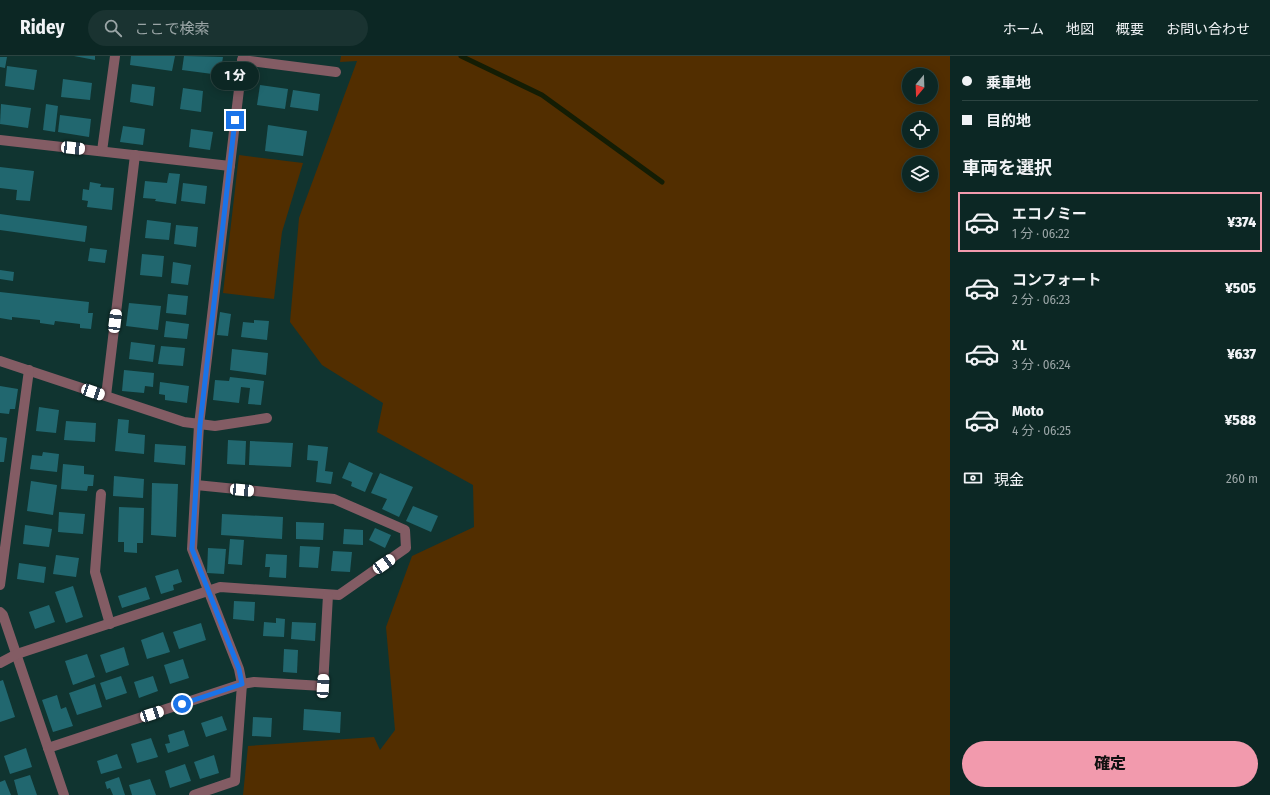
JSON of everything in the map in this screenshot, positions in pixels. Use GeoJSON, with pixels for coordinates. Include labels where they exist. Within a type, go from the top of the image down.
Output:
{"type":"FeatureCollection","features":[{"type":"Feature","properties":{"kind":"street"},"geometry":{"type":"LineString","coordinates":[[102,151],[115,56]]}},
{"type":"Feature","properties":{"kind":"street"},"geometry":{"type":"LineString","coordinates":[[194,795],[235,781],[242,684],[239,669],[192,549],[200,425],[243,58],[336,72]]}},
{"type":"Feature","properties":{"kind":"street"},"geometry":{"type":"LineString","coordinates":[[0,140],[230,166]]}},
{"type":"Feature","properties":{"kind":"street"},"geometry":{"type":"LineString","coordinates":[[106,396],[135,155]]}},
{"type":"Feature","properties":{"kind":"street"},"geometry":{"type":"LineString","coordinates":[[0,360],[184,422],[215,426],[267,418]]}},
{"type":"Feature","properties":{"kind":"street"},"geometry":{"type":"LineString","coordinates":[[0,585],[4,527],[30,370]]}},
{"type":"Feature","properties":{"kind":"street"},"geometry":{"type":"LineString","coordinates":[[0,663],[17,654],[220,588],[339,595],[406,548],[405,530],[334,499],[196,485]]}},
{"type":"Feature","properties":{"kind":"street"},"geometry":{"type":"LineString","coordinates":[[101,494],[95,572],[110,624]]}},
{"type":"Feature","properties":{"kind":"street"},"geometry":{"type":"LineString","coordinates":[[48,748],[242,684],[254,682],[323,686],[328,595]]}},
{"type":"Feature","properties":{"kind":"street"},"geometry":{"type":"LineString","coordinates":[[0,612],[3,615],[17,654],[64,795]]}},
{"type":"Feature","properties":{"kind":"shaded area"},"geometry":{"type":"Polygon","coordinates":[[[341,56],[950,56],[950,795],[243,795],[248,746],[374,737],[380,750],[395,730],[386,627],[412,556],[474,527],[473,485],[377,432],[383,403],[322,365],[290,322],[299,218],[357,61],[340,62],[341,56]]]}},
{"type":"Feature","properties":{"kind":"shaded area"},"geometry":{"type":"Polygon","coordinates":[[[239,155],[303,163],[282,232],[274,299],[223,293],[239,155]]]}},
{"type":"Feature","properties":{"kind":"building"},"geometry":{"type":"Polygon","coordinates":[[[74,56],[95,56],[95,60],[74,56]]]}},
{"type":"Feature","properties":{"kind":"building"},"geometry":{"type":"Polygon","coordinates":[[[131,56],[175,56],[172,71],[130,65],[131,56]]]}},
{"type":"Feature","properties":{"kind":"building"},"geometry":{"type":"Polygon","coordinates":[[[184,56],[223,57],[220,75],[182,70],[184,56]]]}},
{"type":"Feature","properties":{"kind":"building"},"geometry":{"type":"Polygon","coordinates":[[[0,57],[7,57],[5,68],[0,67],[0,57]]]}},
{"type":"Feature","properties":{"kind":"building"},"geometry":{"type":"Polygon","coordinates":[[[7,66],[37,70],[34,90],[5,86],[7,66]]]}},
{"type":"Feature","properties":{"kind":"building"},"geometry":{"type":"Polygon","coordinates":[[[63,79],[92,83],[90,100],[61,97],[63,79]]]}},
{"type":"Feature","properties":{"kind":"building"},"geometry":{"type":"Polygon","coordinates":[[[132,84],[155,87],[153,106],[130,102],[132,84]]]}},
{"type":"Feature","properties":{"kind":"building"},"geometry":{"type":"Polygon","coordinates":[[[260,85],[288,89],[285,109],[257,105],[260,85]]]}},
{"type":"Feature","properties":{"kind":"building"},"geometry":{"type":"Polygon","coordinates":[[[183,88],[203,91],[201,112],[180,109],[183,88]]]}},
{"type":"Feature","properties":{"kind":"building"},"geometry":{"type":"Polygon","coordinates":[[[293,90],[320,94],[318,111],[290,107],[293,90]]]}},
{"type":"Feature","properties":{"kind":"building"},"geometry":{"type":"Polygon","coordinates":[[[1,104],[31,108],[28,128],[0,124],[1,104]]]}},
{"type":"Feature","properties":{"kind":"building"},"geometry":{"type":"Polygon","coordinates":[[[46,104],[58,106],[55,132],[43,130],[46,104]]]}},
{"type":"Feature","properties":{"kind":"building"},"geometry":{"type":"Polygon","coordinates":[[[60,115],[91,119],[89,137],[58,132],[60,115]]]}},
{"type":"Feature","properties":{"kind":"building"},"geometry":{"type":"Polygon","coordinates":[[[268,125],[307,131],[303,156],[265,151],[268,125]]]}},
{"type":"Feature","properties":{"kind":"building"},"geometry":{"type":"Polygon","coordinates":[[[123,126],[145,129],[143,145],[120,142],[123,126]]]}},
{"type":"Feature","properties":{"kind":"building"},"geometry":{"type":"Polygon","coordinates":[[[191,129],[213,132],[210,150],[189,147],[191,129]]]}},
{"type":"Feature","properties":{"kind":"building"},"geometry":{"type":"Polygon","coordinates":[[[0,167],[34,171],[30,201],[16,200],[17,190],[0,188],[0,167]]]}},
{"type":"Feature","properties":{"kind":"building"},"geometry":{"type":"Polygon","coordinates":[[[169,173],[180,174],[176,204],[155,201],[156,199],[143,198],[145,181],[167,183],[169,173]]]}},
{"type":"Feature","properties":{"kind":"building"},"geometry":{"type":"Polygon","coordinates":[[[90,182],[101,184],[100,187],[114,188],[112,210],[87,207],[88,201],[82,200],[83,189],[89,190],[90,182]]]}},
{"type":"Feature","properties":{"kind":"building"},"geometry":{"type":"Polygon","coordinates":[[[183,183],[207,186],[205,204],[181,201],[183,183]]]}},
{"type":"Feature","properties":{"kind":"building"},"geometry":{"type":"Polygon","coordinates":[[[0,214],[87,226],[85,242],[0,230],[0,214]]]}},
{"type":"Feature","properties":{"kind":"building"},"geometry":{"type":"Polygon","coordinates":[[[147,220],[171,223],[169,240],[145,238],[147,220]]]}},
{"type":"Feature","properties":{"kind":"building"},"geometry":{"type":"Polygon","coordinates":[[[176,225],[198,227],[196,247],[174,244],[176,225]]]}},
{"type":"Feature","properties":{"kind":"building"},"geometry":{"type":"Polygon","coordinates":[[[90,248],[107,250],[105,263],[88,261],[90,248]]]}},
{"type":"Feature","properties":{"kind":"building"},"geometry":{"type":"Polygon","coordinates":[[[142,254],[164,256],[162,277],[140,275],[142,254]]]}},
{"type":"Feature","properties":{"kind":"building"},"geometry":{"type":"Polygon","coordinates":[[[173,262],[191,265],[188,285],[171,283],[173,262]]]}},
{"type":"Feature","properties":{"kind":"building"},"geometry":{"type":"Polygon","coordinates":[[[0,270],[14,272],[13,281],[0,279],[0,270]]]}},
{"type":"Feature","properties":{"kind":"building"},"geometry":{"type":"Polygon","coordinates":[[[0,292],[89,302],[88,313],[93,313],[91,329],[80,328],[80,324],[55,321],[54,325],[40,323],[40,320],[12,317],[12,320],[0,318],[0,292]]]}},
{"type":"Feature","properties":{"kind":"building"},"geometry":{"type":"Polygon","coordinates":[[[168,294],[188,296],[186,315],[166,313],[168,294]]]}},
{"type":"Feature","properties":{"kind":"building"},"geometry":{"type":"Polygon","coordinates":[[[129,303],[161,306],[158,330],[126,326],[129,303]]]}},
{"type":"Feature","properties":{"kind":"building"},"geometry":{"type":"Polygon","coordinates":[[[220,312],[231,314],[228,336],[217,335],[220,312]]]}},
{"type":"Feature","properties":{"kind":"building"},"geometry":{"type":"Polygon","coordinates":[[[254,320],[269,321],[267,340],[241,337],[243,322],[254,323],[254,320]]]}},
{"type":"Feature","properties":{"kind":"building"},"geometry":{"type":"Polygon","coordinates":[[[166,321],[189,324],[187,339],[164,337],[166,321]]]}},
{"type":"Feature","properties":{"kind":"building"},"geometry":{"type":"Polygon","coordinates":[[[131,342],[155,345],[153,362],[129,359],[131,342]]]}},
{"type":"Feature","properties":{"kind":"building"},"geometry":{"type":"Polygon","coordinates":[[[161,346],[185,348],[183,366],[158,364],[161,346]]]}},
{"type":"Feature","properties":{"kind":"building"},"geometry":{"type":"Polygon","coordinates":[[[232,349],[268,353],[266,375],[230,370],[232,349]]]}},
{"type":"Feature","properties":{"kind":"building"},"geometry":{"type":"Polygon","coordinates":[[[124,370],[154,373],[153,387],[145,386],[144,393],[122,391],[124,370]]]}},
{"type":"Feature","properties":{"kind":"building"},"geometry":{"type":"Polygon","coordinates":[[[230,377],[264,381],[261,405],[248,404],[250,388],[241,387],[239,403],[213,400],[215,380],[229,381],[230,377]]]}},
{"type":"Feature","properties":{"kind":"building"},"geometry":{"type":"Polygon","coordinates":[[[160,382],[189,386],[187,403],[165,400],[165,395],[159,394],[160,382]]]}},
{"type":"Feature","properties":{"kind":"building"},"geometry":{"type":"Polygon","coordinates":[[[0,386],[18,389],[15,409],[10,409],[9,414],[0,413],[0,386]]]}},
{"type":"Feature","properties":{"kind":"building"},"geometry":{"type":"Polygon","coordinates":[[[39,407],[59,410],[56,433],[36,431],[39,407]]]}},
{"type":"Feature","properties":{"kind":"building"},"geometry":{"type":"Polygon","coordinates":[[[118,419],[129,420],[128,433],[145,435],[144,454],[115,451],[118,419]]]}},
{"type":"Feature","properties":{"kind":"building"},"geometry":{"type":"Polygon","coordinates":[[[66,421],[96,423],[95,442],[64,440],[66,421]]]}},
{"type":"Feature","properties":{"kind":"building"},"geometry":{"type":"Polygon","coordinates":[[[0,437],[7,438],[4,462],[0,462],[0,437]]]}},
{"type":"Feature","properties":{"kind":"building"},"geometry":{"type":"Polygon","coordinates":[[[228,440],[246,441],[245,465],[227,464],[228,440]]]}},
{"type":"Feature","properties":{"kind":"building"},"geometry":{"type":"Polygon","coordinates":[[[250,441],[293,443],[291,467],[249,465],[250,441]]]}},
{"type":"Feature","properties":{"kind":"building"},"geometry":{"type":"Polygon","coordinates":[[[155,444],[186,446],[185,465],[154,462],[155,444]]]}},
{"type":"Feature","properties":{"kind":"building"},"geometry":{"type":"Polygon","coordinates":[[[308,445],[328,447],[325,471],[333,472],[331,484],[316,482],[318,461],[307,460],[308,445]]]}},
{"type":"Feature","properties":{"kind":"building"},"geometry":{"type":"Polygon","coordinates":[[[43,452],[59,454],[57,472],[30,469],[32,455],[42,456],[43,452]]]}},
{"type":"Feature","properties":{"kind":"building"},"geometry":{"type":"Polygon","coordinates":[[[349,462],[373,473],[365,492],[351,486],[352,482],[342,478],[349,462]]]}},
{"type":"Feature","properties":{"kind":"building"},"geometry":{"type":"Polygon","coordinates":[[[63,464],[84,466],[84,474],[94,475],[93,486],[88,486],[87,491],[61,489],[63,464]]]}},
{"type":"Feature","properties":{"kind":"building"},"geometry":{"type":"Polygon","coordinates":[[[380,473],[413,487],[399,517],[382,509],[387,499],[371,493],[380,473]]]}},
{"type":"Feature","properties":{"kind":"building"},"geometry":{"type":"Polygon","coordinates":[[[114,476],[144,479],[143,498],[113,496],[114,476]]]}},
{"type":"Feature","properties":{"kind":"building"},"geometry":{"type":"Polygon","coordinates":[[[31,481],[57,485],[53,515],[27,511],[31,481]]]}},
{"type":"Feature","properties":{"kind":"building"},"geometry":{"type":"Polygon","coordinates":[[[152,483],[178,484],[176,537],[151,535],[152,483]]]}},
{"type":"Feature","properties":{"kind":"building"},"geometry":{"type":"Polygon","coordinates":[[[413,506],[438,516],[431,532],[406,521],[413,506]]]}},
{"type":"Feature","properties":{"kind":"building"},"geometry":{"type":"Polygon","coordinates":[[[119,507],[144,508],[143,543],[137,543],[137,553],[124,552],[124,542],[118,542],[119,507]]]}},
{"type":"Feature","properties":{"kind":"building"},"geometry":{"type":"Polygon","coordinates":[[[59,512],[85,514],[83,534],[58,532],[59,512]]]}},
{"type":"Feature","properties":{"kind":"building"},"geometry":{"type":"Polygon","coordinates":[[[222,514],[283,517],[282,539],[221,535],[222,514]]]}},
{"type":"Feature","properties":{"kind":"building"},"geometry":{"type":"Polygon","coordinates":[[[296,522],[324,523],[323,540],[296,539],[296,522]]]}},
{"type":"Feature","properties":{"kind":"building"},"geometry":{"type":"Polygon","coordinates":[[[25,525],[52,529],[49,547],[23,544],[25,525]]]}},
{"type":"Feature","properties":{"kind":"building"},"geometry":{"type":"Polygon","coordinates":[[[375,528],[391,535],[385,548],[369,540],[375,528]]]}},
{"type":"Feature","properties":{"kind":"building"},"geometry":{"type":"Polygon","coordinates":[[[344,529],[363,530],[363,545],[343,544],[344,529]]]}},
{"type":"Feature","properties":{"kind":"building"},"geometry":{"type":"Polygon","coordinates":[[[230,539],[244,540],[242,565],[228,564],[230,539]]]}},
{"type":"Feature","properties":{"kind":"building"},"geometry":{"type":"Polygon","coordinates":[[[300,546],[320,547],[318,568],[299,567],[300,546]]]}},
{"type":"Feature","properties":{"kind":"building"},"geometry":{"type":"Polygon","coordinates":[[[208,548],[226,549],[224,574],[207,573],[208,548]]]}},
{"type":"Feature","properties":{"kind":"building"},"geometry":{"type":"Polygon","coordinates":[[[333,551],[352,552],[350,572],[331,571],[333,551]]]}},
{"type":"Feature","properties":{"kind":"building"},"geometry":{"type":"Polygon","coordinates":[[[266,554],[287,555],[286,578],[269,577],[270,567],[265,567],[266,554]]]}},
{"type":"Feature","properties":{"kind":"building"},"geometry":{"type":"Polygon","coordinates":[[[56,555],[79,558],[76,577],[53,574],[56,555]]]}},
{"type":"Feature","properties":{"kind":"building"},"geometry":{"type":"Polygon","coordinates":[[[19,563],[46,567],[44,583],[17,579],[19,563]]]}},
{"type":"Feature","properties":{"kind":"building"},"geometry":{"type":"Polygon","coordinates":[[[178,569],[182,582],[173,585],[174,590],[161,594],[155,576],[178,569]]]}},
{"type":"Feature","properties":{"kind":"building"},"geometry":{"type":"Polygon","coordinates":[[[73,586],[83,617],[66,623],[55,592],[73,586]]]}},
{"type":"Feature","properties":{"kind":"building"},"geometry":{"type":"Polygon","coordinates":[[[146,587],[150,599],[122,608],[118,596],[146,587]]]}},
{"type":"Feature","properties":{"kind":"building"},"geometry":{"type":"Polygon","coordinates":[[[234,601],[255,602],[254,621],[233,619],[234,601]]]}},
{"type":"Feature","properties":{"kind":"building"},"geometry":{"type":"Polygon","coordinates":[[[49,605],[55,622],[35,629],[29,612],[49,605]]]}},
{"type":"Feature","properties":{"kind":"building"},"geometry":{"type":"Polygon","coordinates":[[[276,618],[285,619],[284,637],[263,636],[264,622],[276,623],[276,618]]]}},
{"type":"Feature","properties":{"kind":"building"},"geometry":{"type":"Polygon","coordinates":[[[292,622],[316,623],[315,641],[291,639],[292,622]]]}},
{"type":"Feature","properties":{"kind":"building"},"geometry":{"type":"Polygon","coordinates":[[[201,623],[206,640],[179,649],[173,632],[201,623]]]}},
{"type":"Feature","properties":{"kind":"building"},"geometry":{"type":"Polygon","coordinates":[[[163,632],[170,652],[147,659],[141,640],[163,632]]]}},
{"type":"Feature","properties":{"kind":"building"},"geometry":{"type":"Polygon","coordinates":[[[124,647],[129,665],[106,673],[100,655],[124,647]]]}},
{"type":"Feature","properties":{"kind":"building"},"geometry":{"type":"Polygon","coordinates":[[[284,649],[298,650],[297,673],[283,672],[284,649]]]}},
{"type":"Feature","properties":{"kind":"building"},"geometry":{"type":"Polygon","coordinates":[[[87,654],[95,677],[73,685],[65,661],[87,654]]]}},
{"type":"Feature","properties":{"kind":"building"},"geometry":{"type":"Polygon","coordinates":[[[183,659],[189,678],[170,684],[164,665],[183,659]]]}},
{"type":"Feature","properties":{"kind":"building"},"geometry":{"type":"Polygon","coordinates":[[[121,676],[127,693],[106,700],[100,683],[121,676]]]}},
{"type":"Feature","properties":{"kind":"building"},"geometry":{"type":"Polygon","coordinates":[[[153,676],[158,691],[139,698],[134,682],[153,676]]]}},
{"type":"Feature","properties":{"kind":"building"},"geometry":{"type":"Polygon","coordinates":[[[3,680],[15,717],[0,722],[0,681],[3,680]]]}},
{"type":"Feature","properties":{"kind":"building"},"geometry":{"type":"Polygon","coordinates":[[[95,684],[102,707],[77,715],[69,693],[95,684]]]}},
{"type":"Feature","properties":{"kind":"building"},"geometry":{"type":"Polygon","coordinates":[[[57,695],[61,709],[66,707],[73,726],[53,732],[42,700],[57,695]]]}},
{"type":"Feature","properties":{"kind":"building"},"geometry":{"type":"Polygon","coordinates":[[[304,709],[341,712],[340,733],[303,730],[304,709]]]}},
{"type":"Feature","properties":{"kind":"building"},"geometry":{"type":"Polygon","coordinates":[[[222,716],[227,730],[206,737],[201,723],[222,716]]]}},
{"type":"Feature","properties":{"kind":"building"},"geometry":{"type":"Polygon","coordinates":[[[253,717],[272,718],[271,737],[252,736],[253,717]]]}},
{"type":"Feature","properties":{"kind":"building"},"geometry":{"type":"Polygon","coordinates":[[[184,730],[189,746],[168,753],[165,744],[170,743],[168,735],[184,730]]]}},
{"type":"Feature","properties":{"kind":"building"},"geometry":{"type":"Polygon","coordinates":[[[151,738],[158,757],[137,763],[131,744],[151,738]]]}},
{"type":"Feature","properties":{"kind":"building"},"geometry":{"type":"Polygon","coordinates":[[[26,748],[32,767],[10,774],[4,756],[26,748]]]}},
{"type":"Feature","properties":{"kind":"building"},"geometry":{"type":"Polygon","coordinates":[[[117,754],[122,768],[101,774],[97,761],[117,754]]]}},
{"type":"Feature","properties":{"kind":"building"},"geometry":{"type":"Polygon","coordinates":[[[214,755],[219,773],[200,779],[194,762],[214,755]]]}},
{"type":"Feature","properties":{"kind":"building"},"geometry":{"type":"Polygon","coordinates":[[[185,764],[191,781],[170,788],[165,771],[185,764]]]}},
{"type":"Feature","properties":{"kind":"building"},"geometry":{"type":"Polygon","coordinates":[[[30,775],[37,795],[18,795],[14,780],[30,775]]]}},
{"type":"Feature","properties":{"kind":"building"},"geometry":{"type":"Polygon","coordinates":[[[119,777],[125,795],[113,795],[110,788],[107,789],[105,782],[119,777]]]}},
{"type":"Feature","properties":{"kind":"building"},"geometry":{"type":"Polygon","coordinates":[[[150,779],[156,795],[132,795],[129,785],[150,779]]]}},
{"type":"Feature","properties":{"kind":"building"},"geometry":{"type":"Polygon","coordinates":[[[5,780],[11,795],[0,795],[0,782],[5,780]]]}},
{"type":"Feature","properties":{"kind":"waterway"},"geometry":{"type":"LineString","coordinates":[[461,56],[542,95],[662,182]]}},
{"type":"Feature","properties":{"kind":"route"},"geometry":{"type":"LineString","coordinates":[[182,704],[242,684],[239,669],[192,549],[200,425],[235,120]]}}]}
